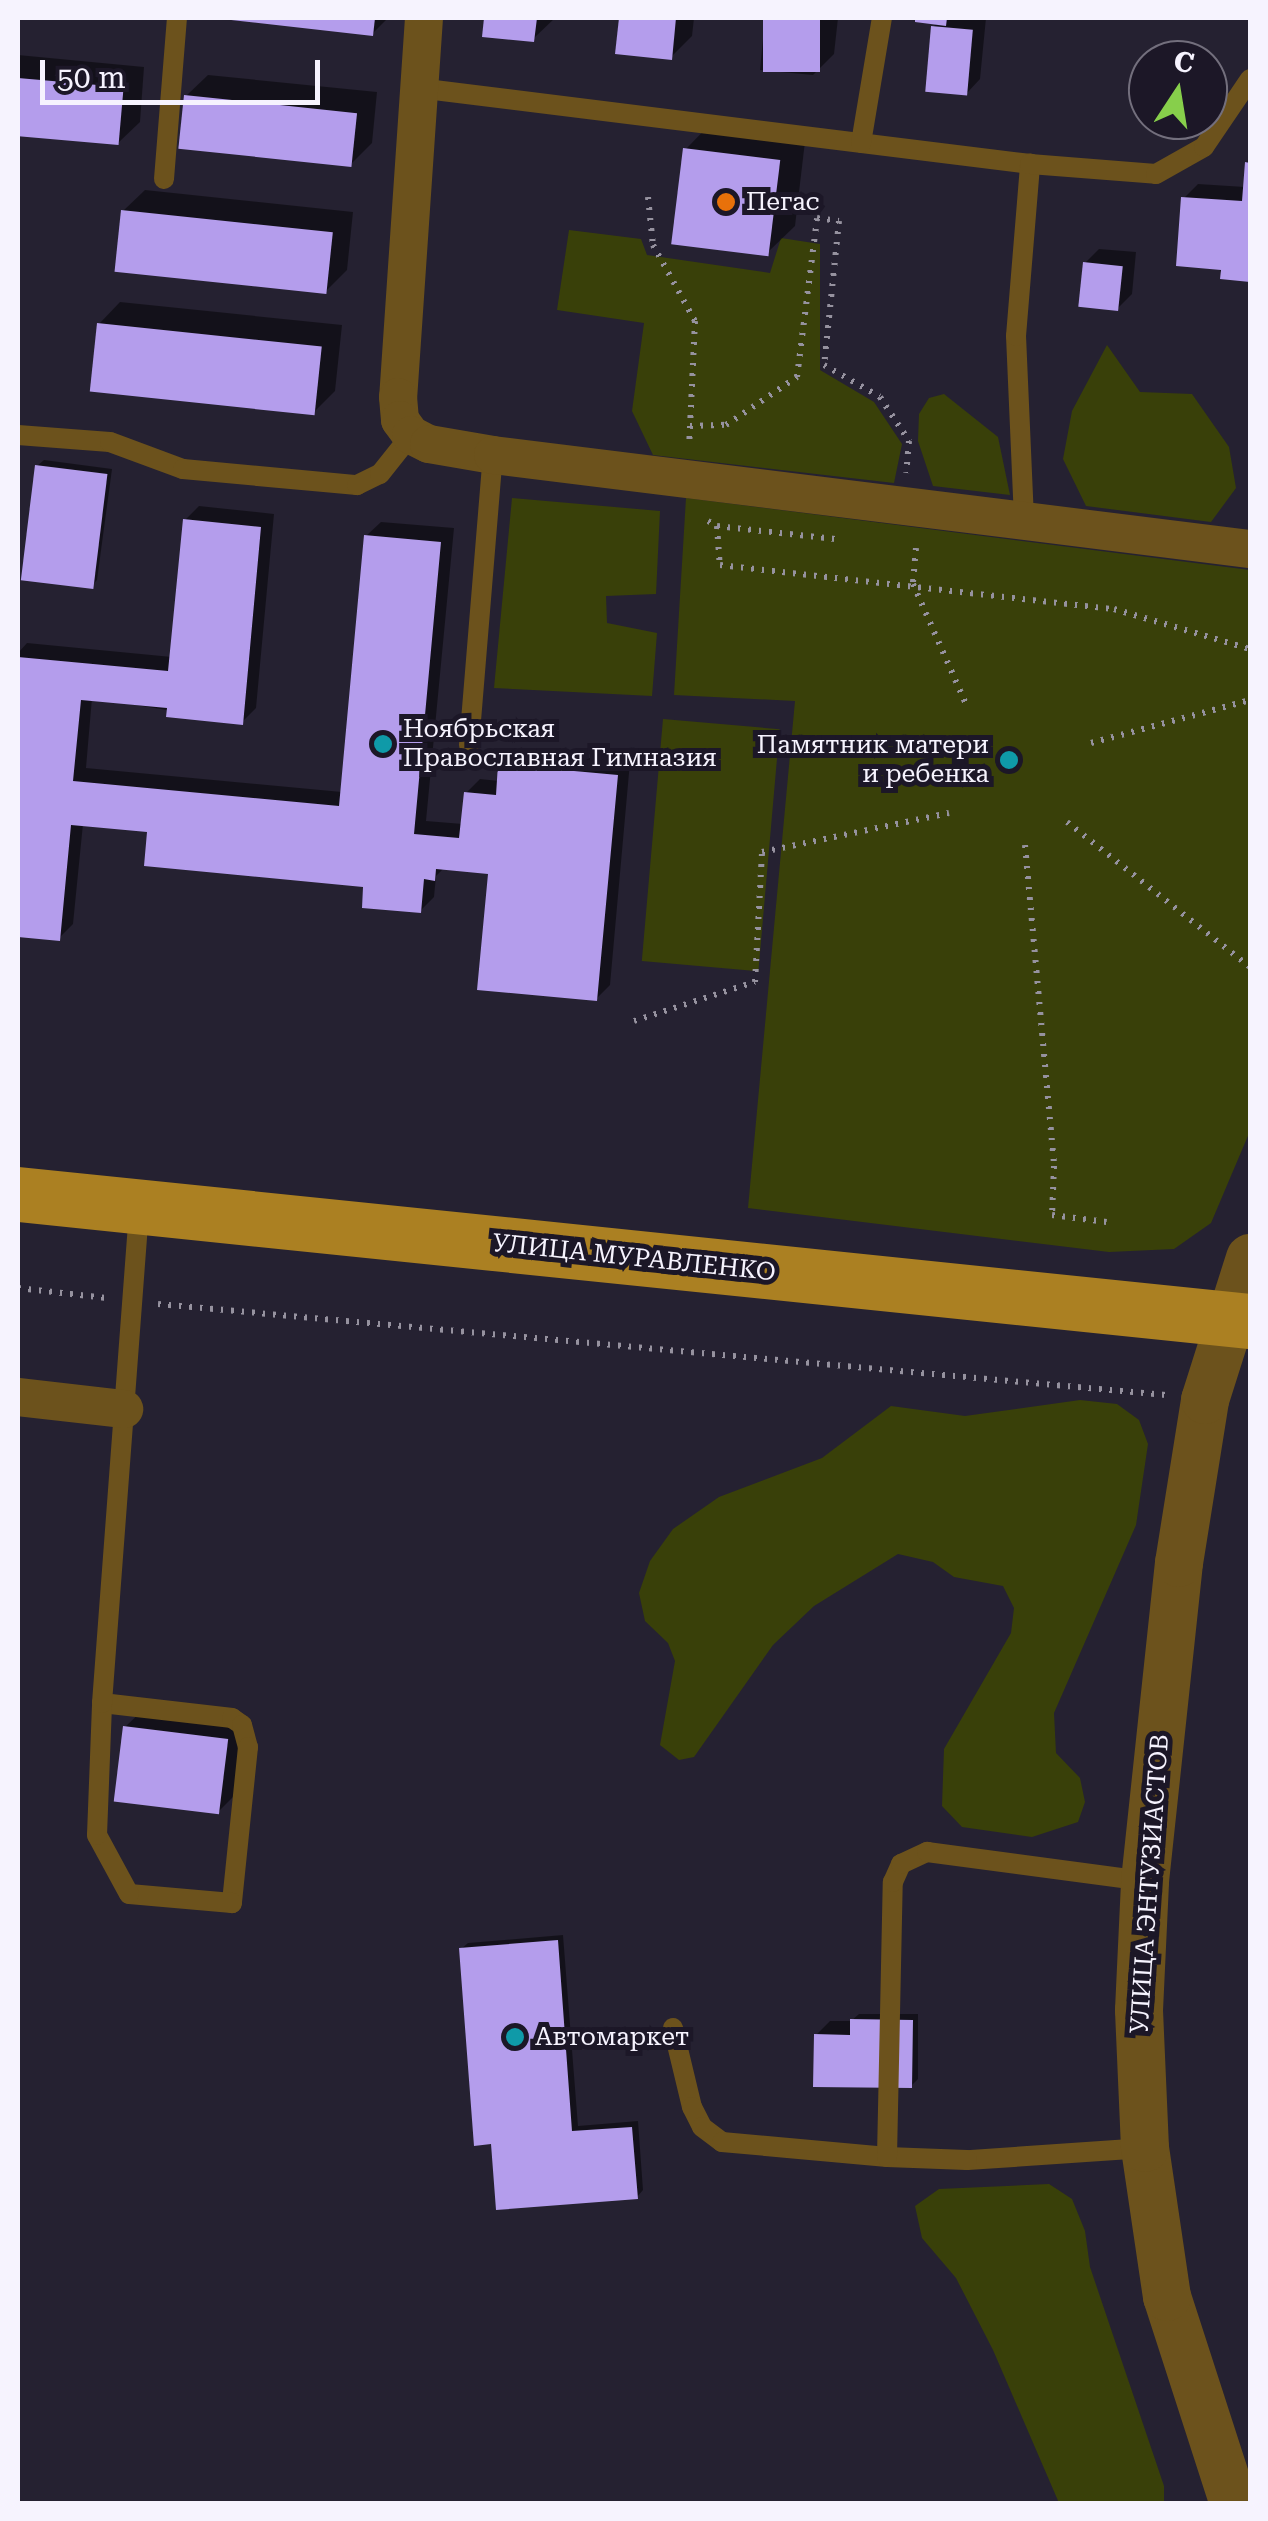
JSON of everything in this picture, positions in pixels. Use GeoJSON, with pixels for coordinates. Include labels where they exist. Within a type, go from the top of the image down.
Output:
{"type":"FeatureCollection","features":[{"type":"Feature","properties":{"kind":"main road","name":"УЛИЦА МУРАВЛЕНКО"},"geometry":{"type":"LineString","coordinates":[[18,1194],[1239,1320]]}},
{"type":"Feature","properties":{"kind":"street"},"geometry":{"type":"LineString","coordinates":[[424,18],[398,398],[400,420],[411,435],[430,444],[493,455],[1250,549]]}},
{"type":"Feature","properties":{"kind":"street","name":"УЛИЦА ЭНТУЗИАСТОВ"},"geometry":{"type":"LineString","coordinates":[[1234,2504],[1166,2297],[1145,2148],[1139,2010],[1145,1881],[1162,1700],[1205,1400],[1239,1320],[1250,1258]]}},
{"type":"Feature","properties":{"kind":"street"},"geometry":{"type":"LineString","coordinates":[[18,1398],[124,1409]]}},
{"type":"Feature","properties":{"kind":"lane"},"geometry":{"type":"LineString","coordinates":[[164,179],[176,18]]}},
{"type":"Feature","properties":{"kind":"lane"},"geometry":{"type":"LineString","coordinates":[[861,143],[882,18]]}},
{"type":"Feature","properties":{"kind":"lane"},"geometry":{"type":"LineString","coordinates":[[418,88],[1030,164],[1156,174],[1204,147],[1250,78]]}},
{"type":"Feature","properties":{"kind":"lane"},"geometry":{"type":"LineString","coordinates":[[1024,519],[1016,336],[1030,164]]}},
{"type":"Feature","properties":{"kind":"lane"},"geometry":{"type":"LineString","coordinates":[[18,436],[110,442],[183,469],[357,485],[380,474],[411,435]]}},
{"type":"Feature","properties":{"kind":"lane"},"geometry":{"type":"LineString","coordinates":[[469,745],[493,455]]}},
{"type":"Feature","properties":{"kind":"lane"},"geometry":{"type":"LineString","coordinates":[[102,1703],[242,1725],[248,1748],[232,1903],[130,1894],[97,1835],[102,1703],[139,1207]]}},
{"type":"Feature","properties":{"kind":"lane"},"geometry":{"type":"LineString","coordinates":[[886,2157],[892,1882],[901,1864],[927,1852],[1145,1881]]}},
{"type":"Feature","properties":{"kind":"lane"},"geometry":{"type":"LineString","coordinates":[[673,2028],[692,2106],[702,2126],[722,2142],[967,2160],[1145,2148]]}},
{"type":"Feature","properties":{"kind":"path"},"geometry":{"type":"LineString","coordinates":[[648,196],[653,245],[695,321],[686,508],[717,526],[720,565],[1114,609],[1250,649]]}},
{"type":"Feature","properties":{"kind":"path"},"geometry":{"type":"LineString","coordinates":[[690,426],[726,425],[797,376],[816,218],[839,221],[824,365],[880,397],[909,441],[905,488]]}},
{"type":"Feature","properties":{"kind":"path"},"geometry":{"type":"LineString","coordinates":[[916,548],[914,584],[965,702]]}},
{"type":"Feature","properties":{"kind":"path"},"geometry":{"type":"LineString","coordinates":[[1090,743],[1250,700]]}},
{"type":"Feature","properties":{"kind":"path"},"geometry":{"type":"LineString","coordinates":[[634,1022],[755,982],[762,852],[949,813]]}},
{"type":"Feature","properties":{"kind":"path"},"geometry":{"type":"LineString","coordinates":[[1067,822],[1250,966]]}},
{"type":"Feature","properties":{"kind":"path"},"geometry":{"type":"LineString","coordinates":[[1025,845],[1054,1166],[1052,1215],[1106,1222]]}},
{"type":"Feature","properties":{"kind":"path"},"geometry":{"type":"LineString","coordinates":[[18,1288],[1205,1400]]}},
{"type":"Feature","properties":{"kind":"green space"},"geometry":{"type":"Polygon","coordinates":[[[569,230],[641,239],[647,255],[770,273],[781,238],[820,244],[820,370],[874,402],[902,444],[894,483],[653,455],[632,411],[644,323],[557,310],[569,230]]]}},
{"type":"Feature","properties":{"kind":"green space"},"geometry":{"type":"Polygon","coordinates":[[[1107,345],[1140,392],[1192,394],[1229,447],[1236,488],[1211,522],[1086,506],[1063,459],[1072,411],[1107,345]]]}},
{"type":"Feature","properties":{"kind":"green space"},"geometry":{"type":"Polygon","coordinates":[[[944,394],[998,437],[1010,495],[933,486],[918,441],[919,414],[929,398],[944,394]]]}},
{"type":"Feature","properties":{"kind":"green space"},"geometry":{"type":"Polygon","coordinates":[[[512,498],[660,511],[656,594],[606,596],[607,623],[657,633],[652,696],[494,688],[512,498]]]}},
{"type":"Feature","properties":{"kind":"green space"},"geometry":{"type":"Polygon","coordinates":[[[686,498],[1250,570],[1250,1131],[1211,1223],[1174,1249],[1109,1252],[748,1208],[795,701],[674,695],[686,498]]]}},
{"type":"Feature","properties":{"kind":"green space"},"geometry":{"type":"Polygon","coordinates":[[[663,719],[780,729],[758,971],[642,961],[663,719]]]}},
{"type":"Feature","properties":{"kind":"green space"},"geometry":{"type":"Polygon","coordinates":[[[1080,1400],[1117,1404],[1139,1420],[1148,1444],[1136,1525],[1054,1713],[1056,1753],[1080,1778],[1085,1802],[1078,1822],[1032,1837],[962,1827],[942,1806],[944,1749],[1011,1633],[1014,1608],[1003,1586],[954,1577],[933,1562],[898,1554],[814,1606],[773,1645],[694,1757],[679,1760],[660,1745],[675,1661],[668,1643],[645,1621],[639,1593],[650,1561],[673,1529],[719,1497],[822,1458],[891,1406],[965,1416],[1080,1400]]]}},
{"type":"Feature","properties":{"kind":"green space"},"geometry":{"type":"Polygon","coordinates":[[[1049,2184],[1072,2199],[1085,2231],[1090,2267],[1164,2486],[1164,2503],[1059,2503],[993,2350],[956,2278],[922,2238],[915,2206],[939,2189],[1049,2184]]]}},
{"type":"Feature","properties":{"kind":"building"},"geometry":{"type":"Polygon","coordinates":[[[213,18],[375,18],[373,36],[213,18]]]}},
{"type":"Feature","properties":{"kind":"building"},"geometry":{"type":"Polygon","coordinates":[[[484,18],[537,18],[534,42],[482,37],[484,18]]]}},
{"type":"Feature","properties":{"kind":"building"},"geometry":{"type":"Polygon","coordinates":[[[619,18],[676,18],[672,60],[615,54],[619,18]]]}},
{"type":"Feature","properties":{"kind":"building"},"geometry":{"type":"Polygon","coordinates":[[[763,18],[820,18],[820,72],[763,72],[763,18]]]}},
{"type":"Feature","properties":{"kind":"building"},"geometry":{"type":"Polygon","coordinates":[[[915,18],[947,18],[946,26],[915,22],[915,18]]]}},
{"type":"Feature","properties":{"kind":"building"},"geometry":{"type":"Polygon","coordinates":[[[931,26],[973,30],[967,95],[925,92],[931,26]]]}},
{"type":"Feature","properties":{"kind":"building"},"geometry":{"type":"Polygon","coordinates":[[[18,78],[124,87],[119,145],[18,136],[18,78]]]}},
{"type":"Feature","properties":{"kind":"building"},"geometry":{"type":"Polygon","coordinates":[[[184,95],[357,113],[351,167],[178,149],[184,95]]]}},
{"type":"Feature","properties":{"kind":"building","name":"Пегас"},"geometry":{"type":"Polygon","coordinates":[[[683,148],[780,160],[768,256],[671,244],[683,148]]]}},
{"type":"Feature","properties":{"kind":"building"},"geometry":{"type":"Polygon","coordinates":[[[1245,162],[1250,163],[1250,282],[1220,279],[1221,270],[1176,266],[1181,197],[1242,201],[1245,162]]]}},
{"type":"Feature","properties":{"kind":"building"},"geometry":{"type":"Polygon","coordinates":[[[121,210],[333,232],[326,294],[115,272],[121,210]]]}},
{"type":"Feature","properties":{"kind":"building"},"geometry":{"type":"Polygon","coordinates":[[[1083,262],[1123,266],[1118,311],[1078,307],[1083,262]]]}},
{"type":"Feature","properties":{"kind":"building"},"geometry":{"type":"Polygon","coordinates":[[[97,323],[322,347],[315,415],[90,392],[97,323]]]}},
{"type":"Feature","properties":{"kind":"building"},"geometry":{"type":"Polygon","coordinates":[[[35,465],[107,474],[93,589],[21,580],[35,465]]]}},
{"type":"Feature","properties":{"kind":"building","name":"Ноябрьская Православная Гимназия"},"geometry":{"type":"Polygon","coordinates":[[[183,519],[261,527],[243,725],[166,717],[167,708],[81,700],[73,781],[339,806],[364,535],[441,542],[414,834],[459,838],[464,792],[496,795],[498,764],[618,775],[597,1001],[477,990],[488,874],[436,869],[435,881],[424,879],[421,913],[362,908],[363,887],[144,866],[147,832],[71,825],[60,941],[18,937],[18,657],[168,671],[183,519]]]}},
{"type":"Feature","properties":{"kind":"building"},"geometry":{"type":"Polygon","coordinates":[[[123,1726],[228,1739],[219,1814],[114,1801],[123,1726]]]}},
{"type":"Feature","properties":{"kind":"building","name":"Автомаркет"},"geometry":{"type":"Polygon","coordinates":[[[558,1940],[572,2131],[632,2127],[638,2199],[496,2210],[491,2144],[474,2146],[459,1948],[558,1940]]]}},
{"type":"Feature","properties":{"kind":"building"},"geometry":{"type":"Polygon","coordinates":[[[850,2019],[913,2020],[912,2088],[813,2087],[814,2034],[850,2035],[850,2019]]]}},
{"type":"Feature","properties":{"kind":"place","name":"Пегас"},"geometry":{"type":"Point","coordinates":[726,202]}},
{"type":"Feature","properties":{"kind":"place","name":"Ноябрьская Православная Гимназия"},"geometry":{"type":"Point","coordinates":[383,744]}},
{"type":"Feature","properties":{"kind":"place","name":"Памятник матери и ребенка"},"geometry":{"type":"Point","coordinates":[1009,760]}},
{"type":"Feature","properties":{"kind":"place","name":"Автомаркет"},"geometry":{"type":"Point","coordinates":[515,2037]}}]}
